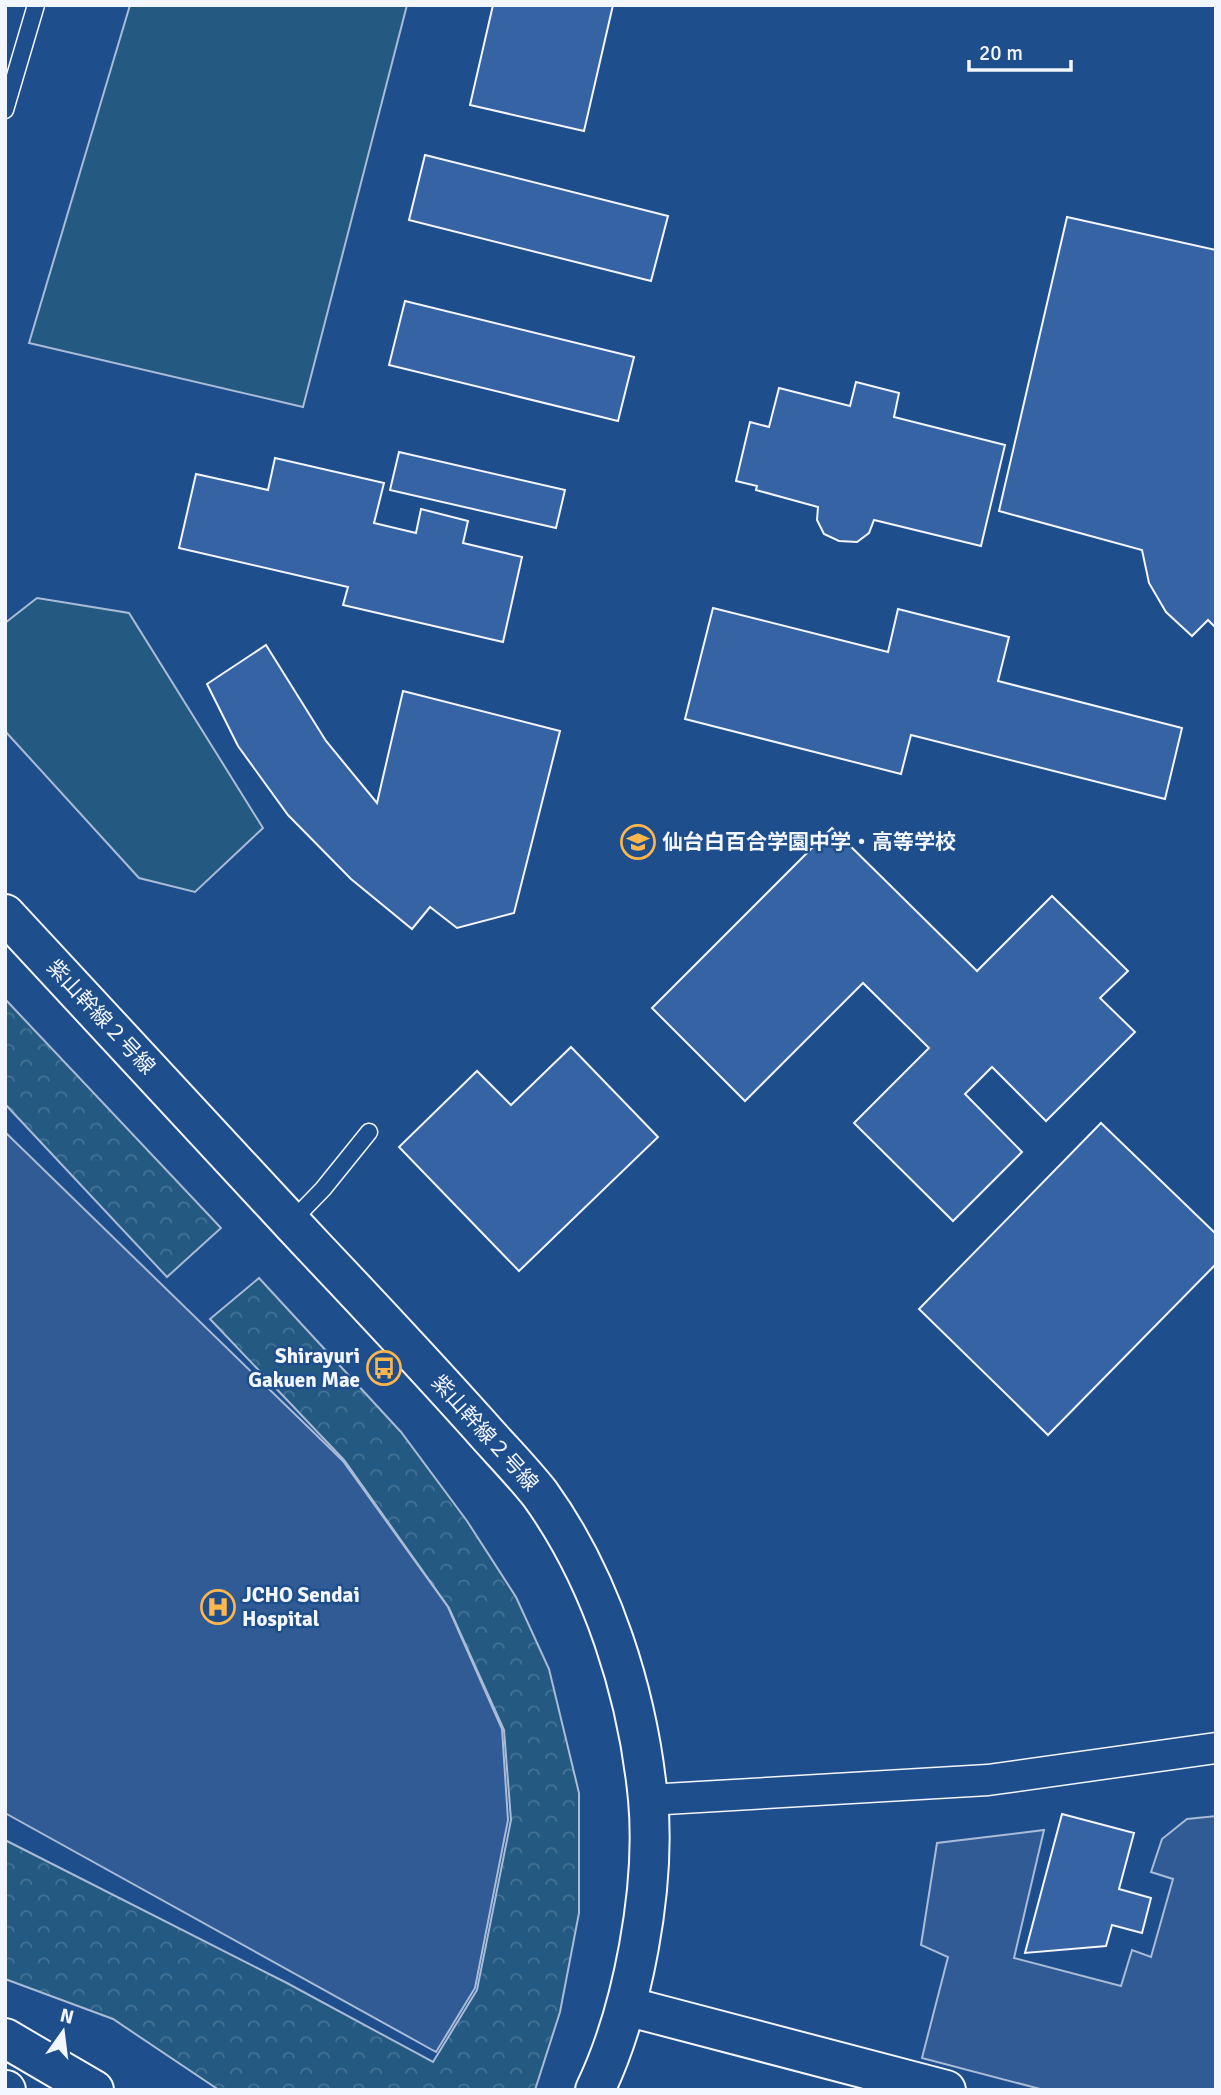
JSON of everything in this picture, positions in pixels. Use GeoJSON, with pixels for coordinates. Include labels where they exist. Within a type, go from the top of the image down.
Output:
{"type":"FeatureCollection","features":[{"type":"Feature","properties":{"kind":"street","name":"紫山幹線２号線"},"geometry":{"type":"LineString","coordinates":[[5,914],[450,1393],[541,1497],[586,1569],[620,1657],[637,1731],[648,1800],[649,1872],[639,1943],[626,2006],[595,2090]]}},
{"type":"Feature","properties":{"kind":"street"},"geometry":{"type":"LineString","coordinates":[[648,1800],[988,1780],[1216,1748]]}},
{"type":"Feature","properties":{"kind":"street"},"geometry":{"type":"LineString","coordinates":[[626,2006],[946,2090]]}},
{"type":"Feature","properties":{"kind":"street"},"geometry":{"type":"LineString","coordinates":[[5,2038],[94,2090]]}},
{"type":"Feature","properties":{"kind":"lane"},"geometry":{"type":"LineString","coordinates":[[5,110],[36,5]]}},
{"type":"Feature","properties":{"kind":"lane"},"geometry":{"type":"LineString","coordinates":[[291,1222],[323,1189],[369,1132]]}},
{"type":"Feature","properties":{"kind":"green space"},"geometry":{"type":"Polygon","coordinates":[[[130,5],[407,5],[303,407],[29,343],[130,5]]]}},
{"type":"Feature","properties":{"kind":"green space"},"geometry":{"type":"Polygon","coordinates":[[[37,598],[129,613],[263,828],[195,892],[139,878],[5,731],[5,623],[37,598]]]}},
{"type":"Feature","properties":{"kind":"green space"},"geometry":{"type":"Polygon","coordinates":[[[5,999],[221,1228],[167,1277],[5,1104],[5,999]]]}},
{"type":"Feature","properties":{"kind":"green space"},"geometry":{"type":"Polygon","coordinates":[[[259,1278],[401,1432],[467,1521],[516,1597],[549,1669],[579,1793],[579,1913],[560,2012],[535,2090],[219,2090],[113,2019],[5,1979],[5,1840],[285,1982],[433,2062],[477,1990],[511,1820],[504,1730],[449,1608],[344,1460],[210,1319],[259,1278]]]}},
{"type":"Feature","properties":{"kind":"shaded area","name":"JCHO Sendai Hospital"},"geometry":{"type":"Polygon","coordinates":[[[5,1132],[343,1461],[448,1607],[502,1729],[508,1820],[475,1988],[436,2052],[5,1813],[5,1132]]]}},
{"type":"Feature","properties":{"kind":"shaded area"},"geometry":{"type":"Polygon","coordinates":[[[1216,1816],[1216,2090],[1044,2090],[922,2058],[948,1957],[921,1945],[937,1843],[1044,1830],[1014,1958],[1121,1986],[1132,1950],[1151,1957],[1173,1879],[1151,1872],[1162,1839],[1187,1819],[1216,1816]]]}},
{"type":"Feature","properties":{"kind":"building"},"geometry":{"type":"Polygon","coordinates":[[[493,5],[613,5],[584,131],[470,105],[493,5]]]}},
{"type":"Feature","properties":{"kind":"building"},"geometry":{"type":"Polygon","coordinates":[[[425,155],[668,216],[651,281],[409,220],[425,155]]]}},
{"type":"Feature","properties":{"kind":"building"},"geometry":{"type":"Polygon","coordinates":[[[1067,217],[1216,250],[1216,628],[1208,620],[1192,636],[1166,612],[1149,583],[1142,550],[999,511],[1067,217]]]}},
{"type":"Feature","properties":{"kind":"building"},"geometry":{"type":"Polygon","coordinates":[[[405,301],[634,357],[618,421],[389,365],[405,301]]]}},
{"type":"Feature","properties":{"kind":"building"},"geometry":{"type":"Polygon","coordinates":[[[856,382],[899,393],[894,417],[1005,445],[981,546],[874,520],[869,533],[857,542],[839,541],[824,534],[817,520],[818,507],[756,490],[757,486],[736,481],[750,422],[769,427],[779,388],[850,406],[856,382]]]}},
{"type":"Feature","properties":{"kind":"building"},"geometry":{"type":"Polygon","coordinates":[[[399,452],[565,490],[556,528],[390,490],[399,452]]]}},
{"type":"Feature","properties":{"kind":"building"},"geometry":{"type":"Polygon","coordinates":[[[275,458],[384,483],[374,523],[416,533],[421,509],[468,521],[463,543],[522,557],[503,642],[343,605],[348,587],[179,548],[196,474],[268,490],[275,458]]]}},
{"type":"Feature","properties":{"kind":"building"},"geometry":{"type":"Polygon","coordinates":[[[713,608],[888,652],[898,609],[1009,637],[998,681],[1182,728],[1165,799],[911,735],[901,774],[685,719],[713,608]]]}},
{"type":"Feature","properties":{"kind":"building"},"geometry":{"type":"Polygon","coordinates":[[[266,645],[326,741],[377,803],[403,691],[560,731],[514,913],[457,928],[430,907],[412,929],[351,879],[288,815],[238,746],[207,684],[266,645]]]}},
{"type":"Feature","properties":{"kind":"building"},"geometry":{"type":"Polygon","coordinates":[[[832,828],[977,971],[1052,896],[1128,971],[1100,998],[1135,1032],[1046,1121],[992,1067],[965,1094],[1022,1152],[953,1221],[854,1123],[929,1048],[863,983],[745,1101],[652,1008],[832,828]]]}},
{"type":"Feature","properties":{"kind":"building"},"geometry":{"type":"Polygon","coordinates":[[[571,1047],[658,1137],[519,1271],[399,1147],[477,1071],[511,1105],[571,1047]]]}},
{"type":"Feature","properties":{"kind":"building"},"geometry":{"type":"Polygon","coordinates":[[[1101,1123],[1216,1234],[1216,1264],[1048,1435],[919,1309],[1101,1123]]]}},
{"type":"Feature","properties":{"kind":"building"},"geometry":{"type":"Polygon","coordinates":[[[1062,1814],[1134,1833],[1119,1889],[1151,1898],[1142,1933],[1112,1925],[1106,1946],[1025,1953],[1062,1814]]]}},
{"type":"Feature","properties":{"kind":"place","name":"仙台白百合学園中学・高等学校"},"geometry":{"type":"Point","coordinates":[638,842]}},
{"type":"Feature","properties":{"kind":"place","name":"Shirayuri Gakuen Mae"},"geometry":{"type":"Point","coordinates":[384,1368]}},
{"type":"Feature","properties":{"kind":"place","name":"JCHO Sendai Hospital"},"geometry":{"type":"Point","coordinates":[218,1607]}}]}
